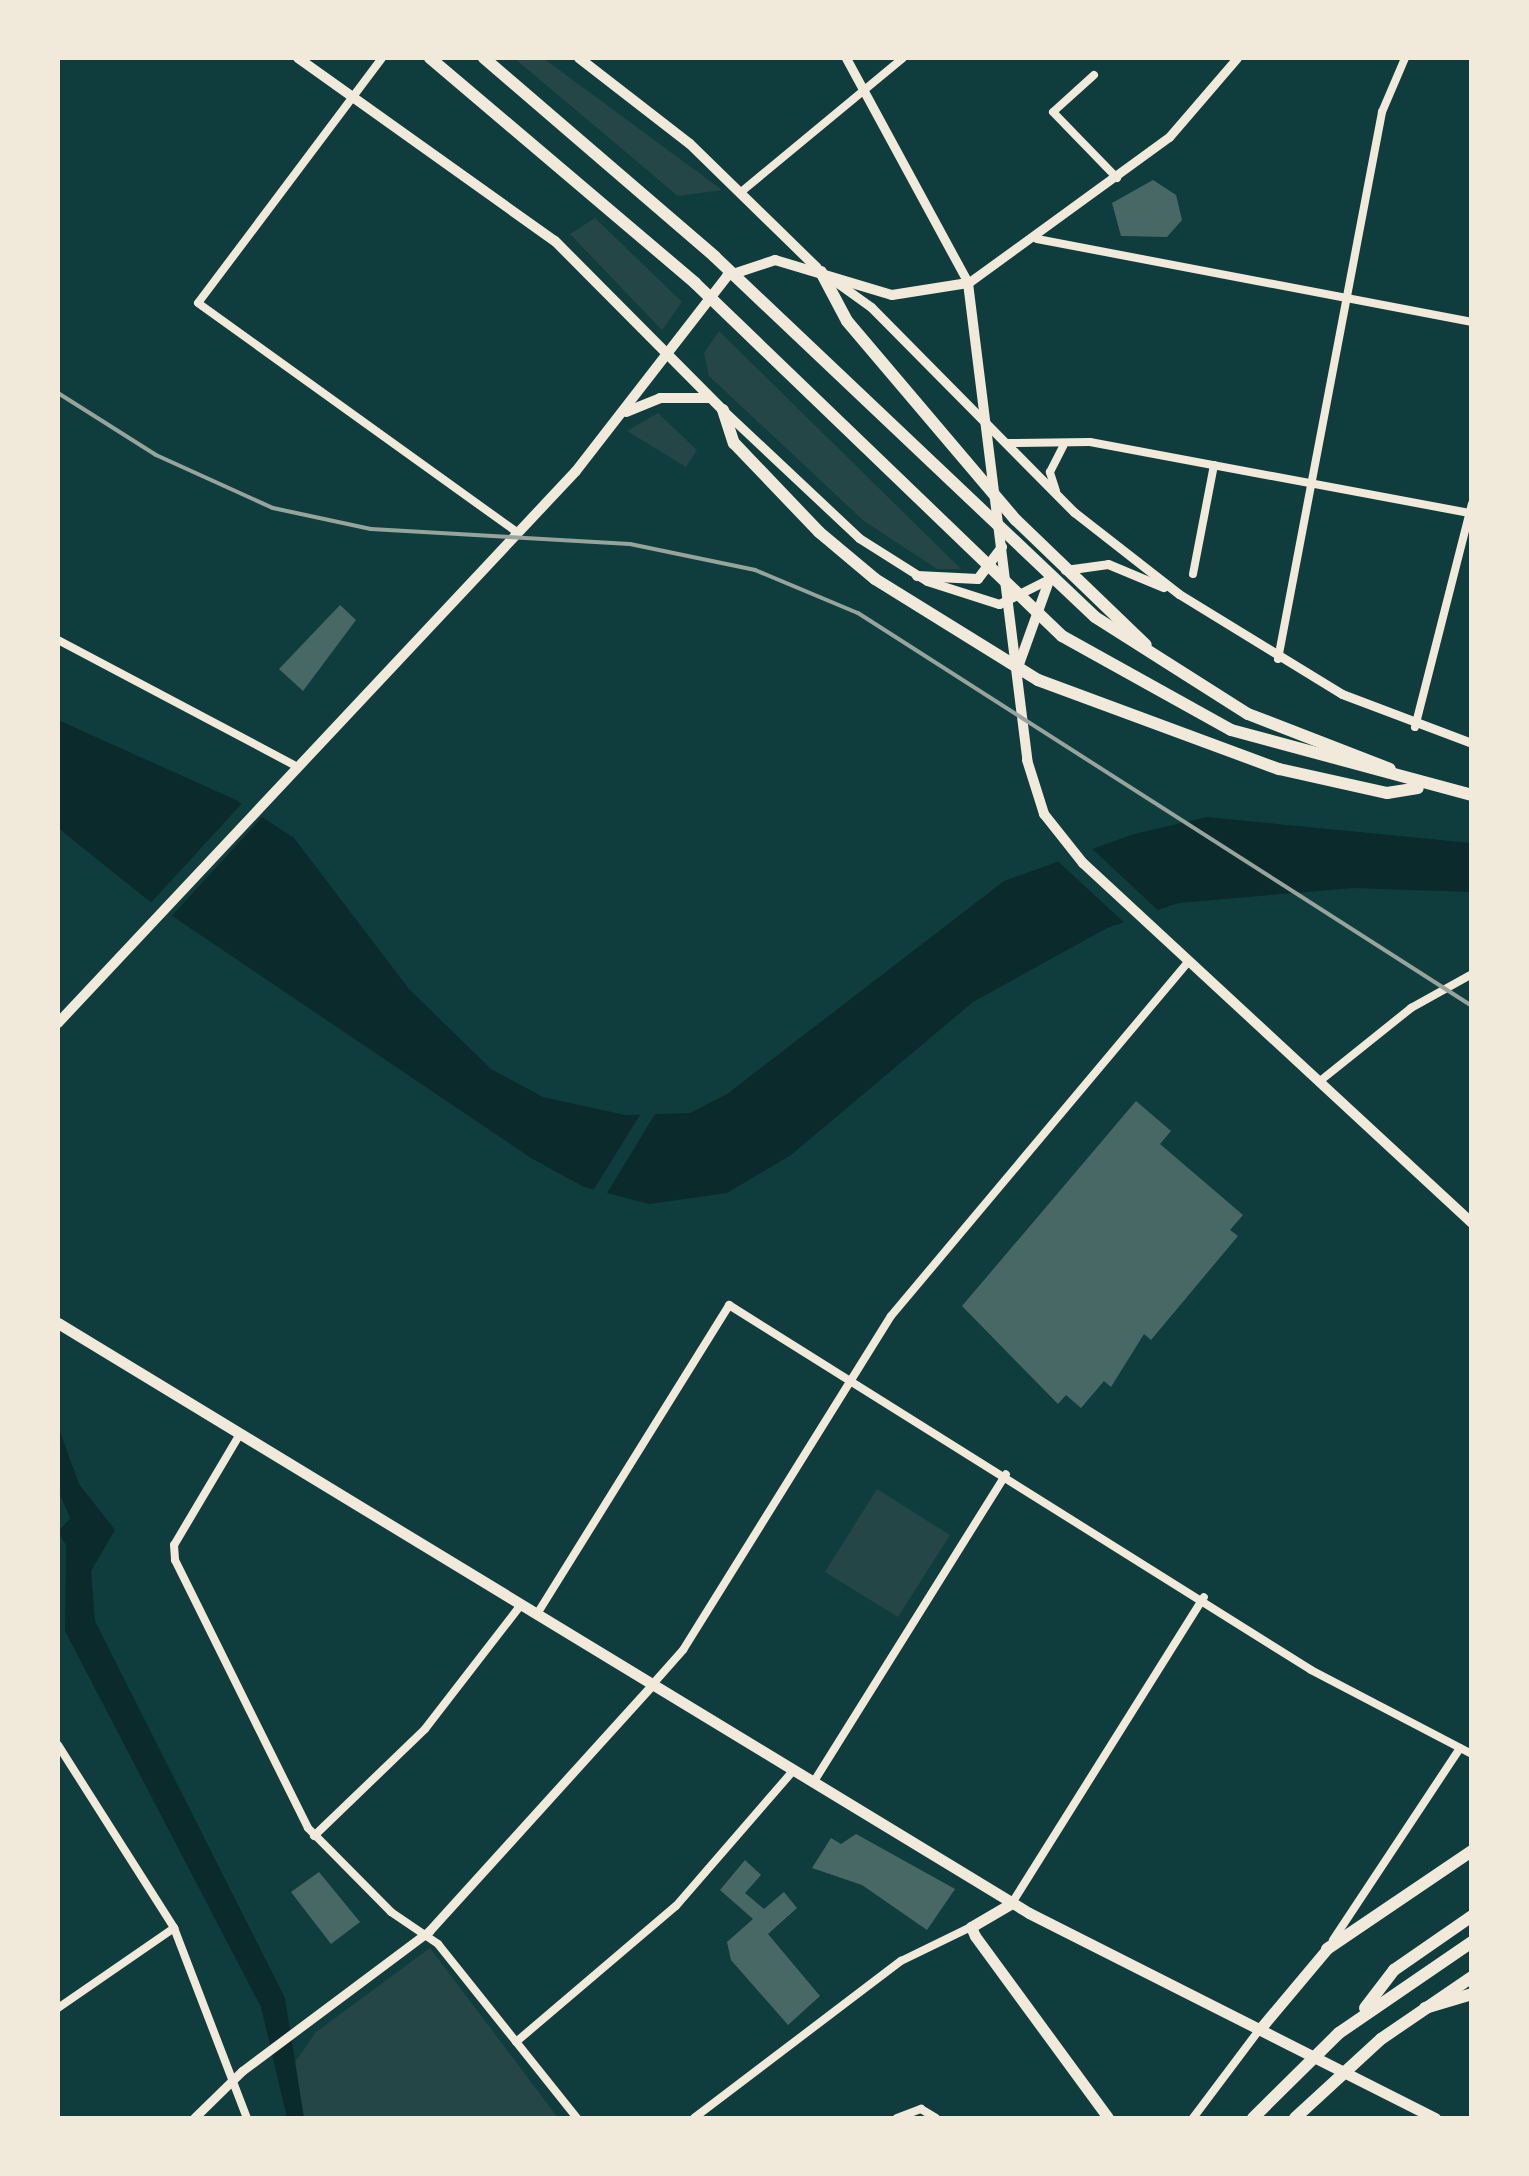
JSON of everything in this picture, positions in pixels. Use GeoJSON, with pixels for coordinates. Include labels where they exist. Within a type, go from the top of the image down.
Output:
{"type":"FeatureCollection","features":[{"type":"Feature","properties":{"kind":"highway"},"geometry":{"type":"LineString","coordinates":[[430,58],[694,283],[972,555],[1062,636],[1231,730],[1426,786],[1467,790]]}},
{"type":"Feature","properties":{"kind":"highway"},"geometry":{"type":"LineString","coordinates":[[484,58],[715,257],[1068,596],[1186,678],[1315,744],[1467,790]]}},
{"type":"Feature","properties":{"kind":"highway"},"geometry":{"type":"LineString","coordinates":[[821,272],[848,321],[976,472],[1081,587],[1186,678]]}},
{"type":"Feature","properties":{"kind":"highway"},"geometry":{"type":"LineString","coordinates":[[723,410],[734,442],[818,532],[971,643],[1038,680],[1280,769],[1387,794],[1426,786]]}},
{"type":"Feature","properties":{"kind":"highway"},"geometry":{"type":"LineString","coordinates":[[1327,1949],[1472,1851]]}},
{"type":"Feature","properties":{"kind":"highway"},"geometry":{"type":"LineString","coordinates":[[1363,2014],[1394,1970],[1472,1916]]}},
{"type":"Feature","properties":{"kind":"highway"},"geometry":{"type":"LineString","coordinates":[[1253,2118],[1298,2070],[1363,2014],[1472,1942]]}},
{"type":"Feature","properties":{"kind":"highway"},"geometry":{"type":"LineString","coordinates":[[1295,2118],[1357,2059],[1422,2008],[1472,1977]]}},
{"type":"Feature","properties":{"kind":"highway"},"geometry":{"type":"LineString","coordinates":[[1422,2008],[1472,1994]]}},
{"type":"Feature","properties":{"kind":"main road"},"geometry":{"type":"LineString","coordinates":[[298,58],[554,241],[723,410]]}},
{"type":"Feature","properties":{"kind":"main road"},"geometry":{"type":"LineString","coordinates":[[579,58],[741,192],[821,272]]}},
{"type":"Feature","properties":{"kind":"main road"},"geometry":{"type":"LineString","coordinates":[[58,1023],[618,420],[736,270],[775,260],[903,296],[968,284],[993,433],[1016,678],[1034,790],[1068,848],[1472,1223]]}},
{"type":"Feature","properties":{"kind":"main road"},"geometry":{"type":"LineString","coordinates":[[618,420],[660,398],[710,398]]}},
{"type":"Feature","properties":{"kind":"main road"},"geometry":{"type":"LineString","coordinates":[[917,576],[978,579],[1003,545]]}},
{"type":"Feature","properties":{"kind":"main road"},"geometry":{"type":"LineString","coordinates":[[1016,678],[1050,578]]}},
{"type":"Feature","properties":{"kind":"main road"},"geometry":{"type":"LineString","coordinates":[[58,1324],[1012,1903],[1435,2118]]}},
{"type":"Feature","properties":{"kind":"main road"},"geometry":{"type":"LineString","coordinates":[[1012,1903],[972,1927],[1108,2118]]}},
{"type":"Feature","properties":{"kind":"main road"},"geometry":{"type":"LineString","coordinates":[[1259,2030],[1327,1949]]}},
{"type":"Feature","properties":{"kind":"street"},"geometry":{"type":"LineString","coordinates":[[382,58],[349,94],[198,304],[517,532]]}},
{"type":"Feature","properties":{"kind":"street"},"geometry":{"type":"LineString","coordinates":[[846,58],[968,284],[1037,239],[1184,122],[1237,58]]}},
{"type":"Feature","properties":{"kind":"street"},"geometry":{"type":"LineString","coordinates":[[741,192],[903,58]]}},
{"type":"Feature","properties":{"kind":"street"},"geometry":{"type":"LineString","coordinates":[[1278,659],[1382,112],[1405,58]]}},
{"type":"Feature","properties":{"kind":"street"},"geometry":{"type":"LineString","coordinates":[[1094,74],[1053,112],[1117,178]]}},
{"type":"Feature","properties":{"kind":"street"},"geometry":{"type":"LineString","coordinates":[[1037,239],[1472,322]]}},
{"type":"Feature","properties":{"kind":"street"},"geometry":{"type":"LineString","coordinates":[[821,272],[871,307],[1058,497],[1179,594],[1278,659],[1414,726],[1472,743]]}},
{"type":"Feature","properties":{"kind":"street"},"geometry":{"type":"LineString","coordinates":[[723,410],[842,523],[917,576],[983,603],[1008,602],[1050,578],[1108,564],[1179,594]]}},
{"type":"Feature","properties":{"kind":"street"},"geometry":{"type":"LineString","coordinates":[[1004,442],[1030,449],[1067,442],[1470,509],[1414,726]]}},
{"type":"Feature","properties":{"kind":"street"},"geometry":{"type":"LineString","coordinates":[[1058,497],[1050,472],[1067,442]]}},
{"type":"Feature","properties":{"kind":"street"},"geometry":{"type":"LineString","coordinates":[[1194,574],[1214,465]]}},
{"type":"Feature","properties":{"kind":"street"},"geometry":{"type":"LineString","coordinates":[[58,640],[294,765]]}},
{"type":"Feature","properties":{"kind":"street"},"geometry":{"type":"LineString","coordinates":[[194,2118],[250,2065],[425,1935],[683,1650],[849,1377],[930,1266],[1189,960]]}},
{"type":"Feature","properties":{"kind":"street"},"geometry":{"type":"LineString","coordinates":[[1320,1081],[1411,1008],[1472,974]]}},
{"type":"Feature","properties":{"kind":"street"},"geometry":{"type":"LineString","coordinates":[[536,1614],[726,1306],[849,1377],[1204,1597],[1311,1670],[1472,1754]]}},
{"type":"Feature","properties":{"kind":"street"},"geometry":{"type":"LineString","coordinates":[[240,1434],[173,1554],[314,1836],[425,1935],[577,2118]]}},
{"type":"Feature","properties":{"kind":"street"},"geometry":{"type":"LineString","coordinates":[[812,1783],[1006,1474]]}},
{"type":"Feature","properties":{"kind":"street"},"geometry":{"type":"LineString","coordinates":[[1012,1903],[1204,1597]]}},
{"type":"Feature","properties":{"kind":"street"},"geometry":{"type":"LineString","coordinates":[[314,1836],[425,1728],[521,1605]]}},
{"type":"Feature","properties":{"kind":"street"},"geometry":{"type":"LineString","coordinates":[[58,1745],[174,1928],[247,2118]]}},
{"type":"Feature","properties":{"kind":"street"},"geometry":{"type":"LineString","coordinates":[[1327,1949],[1460,1748]]}},
{"type":"Feature","properties":{"kind":"street"},"geometry":{"type":"LineString","coordinates":[[516,2042],[676,1906],[792,1771]]}},
{"type":"Feature","properties":{"kind":"street"},"geometry":{"type":"LineString","coordinates":[[694,2118],[901,1961],[972,1927]]}},
{"type":"Feature","properties":{"kind":"street"},"geometry":{"type":"LineString","coordinates":[[58,2008],[174,1928]]}},
{"type":"Feature","properties":{"kind":"street"},"geometry":{"type":"LineString","coordinates":[[1193,2118],[1259,2030]]}},
{"type":"Feature","properties":{"kind":"street"},"geometry":{"type":"LineString","coordinates":[[897,2118],[927,2110],[936,2118]]}},
{"type":"Feature","properties":{"kind":"shaded area"},"geometry":{"type":"Polygon","coordinates":[[[514,58],[543,58],[722,190],[678,196],[514,58]]]}},
{"type":"Feature","properties":{"kind":"shaded area"},"geometry":{"type":"Polygon","coordinates":[[[595,218],[682,302],[662,330],[570,234],[595,218]]]}},
{"type":"Feature","properties":{"kind":"shaded area"},"geometry":{"type":"Polygon","coordinates":[[[719,331],[961,569],[937,569],[864,521],[709,376],[704,353],[719,331]]]}},
{"type":"Feature","properties":{"kind":"shaded area"},"geometry":{"type":"Polygon","coordinates":[[[658,413],[697,450],[686,467],[627,431],[658,413]]]}},
{"type":"Feature","properties":{"kind":"shaded area"},"geometry":{"type":"Polygon","coordinates":[[[58,720],[236,800],[294,838],[409,989],[491,1069],[543,1097],[625,1115],[690,1113],[727,1094],[1004,881],[1134,834],[1207,817],[1471,843],[1471,892],[1353,888],[1178,903],[1107,928],[973,1002],[791,1155],[727,1193],[649,1204],[584,1187],[531,1158],[144,897],[58,828],[58,720]]]}},
{"type":"Feature","properties":{"kind":"shaded area"},"geometry":{"type":"Polygon","coordinates":[[[58,1426],[79,1484],[115,1530],[91,1571],[95,1621],[285,1998],[304,2118],[287,2118],[261,2007],[65,1631],[66,1545],[58,1532],[70,1518],[58,1490],[58,1426]]]}},
{"type":"Feature","properties":{"kind":"shaded area"},"geometry":{"type":"Polygon","coordinates":[[[877,1489],[950,1535],[898,1617],[825,1572],[877,1489]]]}},
{"type":"Feature","properties":{"kind":"shaded area"},"geometry":{"type":"Polygon","coordinates":[[[430,1948],[558,2118],[295,2118],[280,2084],[316,2032],[430,1948]]]}},
{"type":"Feature","properties":{"kind":"pier"},"geometry":{"type":"Polygon","coordinates":[[[245,800],[266,813],[168,920],[148,906],[245,800]]]}},
{"type":"Feature","properties":{"kind":"pier"},"geometry":{"type":"Polygon","coordinates":[[[1086,843],[1162,914],[1128,926],[1051,855],[1086,843]]]}},
{"type":"Feature","properties":{"kind":"pier"},"geometry":{"type":"Polygon","coordinates":[[[658,1109],[604,1198],[591,1194],[643,1110],[658,1109]]]}},
{"type":"Feature","properties":{"kind":"building"},"geometry":{"type":"Polygon","coordinates":[[[1153,180],[1176,195],[1182,220],[1167,237],[1121,236],[1112,203],[1153,180]]]}},
{"type":"Feature","properties":{"kind":"building"},"geometry":{"type":"Polygon","coordinates":[[[340,605],[356,620],[303,691],[279,669],[340,605]]]}},
{"type":"Feature","properties":{"kind":"building"},"geometry":{"type":"Polygon","coordinates":[[[1136,1101],[1171,1131],[1160,1144],[1243,1215],[1230,1230],[1238,1236],[1151,1340],[1144,1334],[1111,1387],[1104,1381],[1081,1408],[1066,1395],[1058,1404],[962,1306],[1136,1101]]]}},
{"type":"Feature","properties":{"kind":"building"},"geometry":{"type":"Polygon","coordinates":[[[856,1834],[955,1889],[927,1930],[862,1885],[812,1868],[831,1838],[841,1844],[856,1834]]]}},
{"type":"Feature","properties":{"kind":"building"},"geometry":{"type":"Polygon","coordinates":[[[745,1860],[761,1875],[745,1893],[764,1909],[784,1892],[797,1908],[768,1934],[820,1996],[788,2025],[731,1960],[727,1942],[753,1919],[720,1890],[745,1860]]]}},
{"type":"Feature","properties":{"kind":"building"},"geometry":{"type":"Polygon","coordinates":[[[319,1872],[360,1922],[331,1944],[291,1892],[319,1872]]]}},
{"type":"Feature","properties":{"kind":"railway"},"geometry":{"type":"LineString","coordinates":[[58,393],[156,455],[273,508],[371,529],[630,544],[755,570],[858,613],[1472,1006]]}}]}
